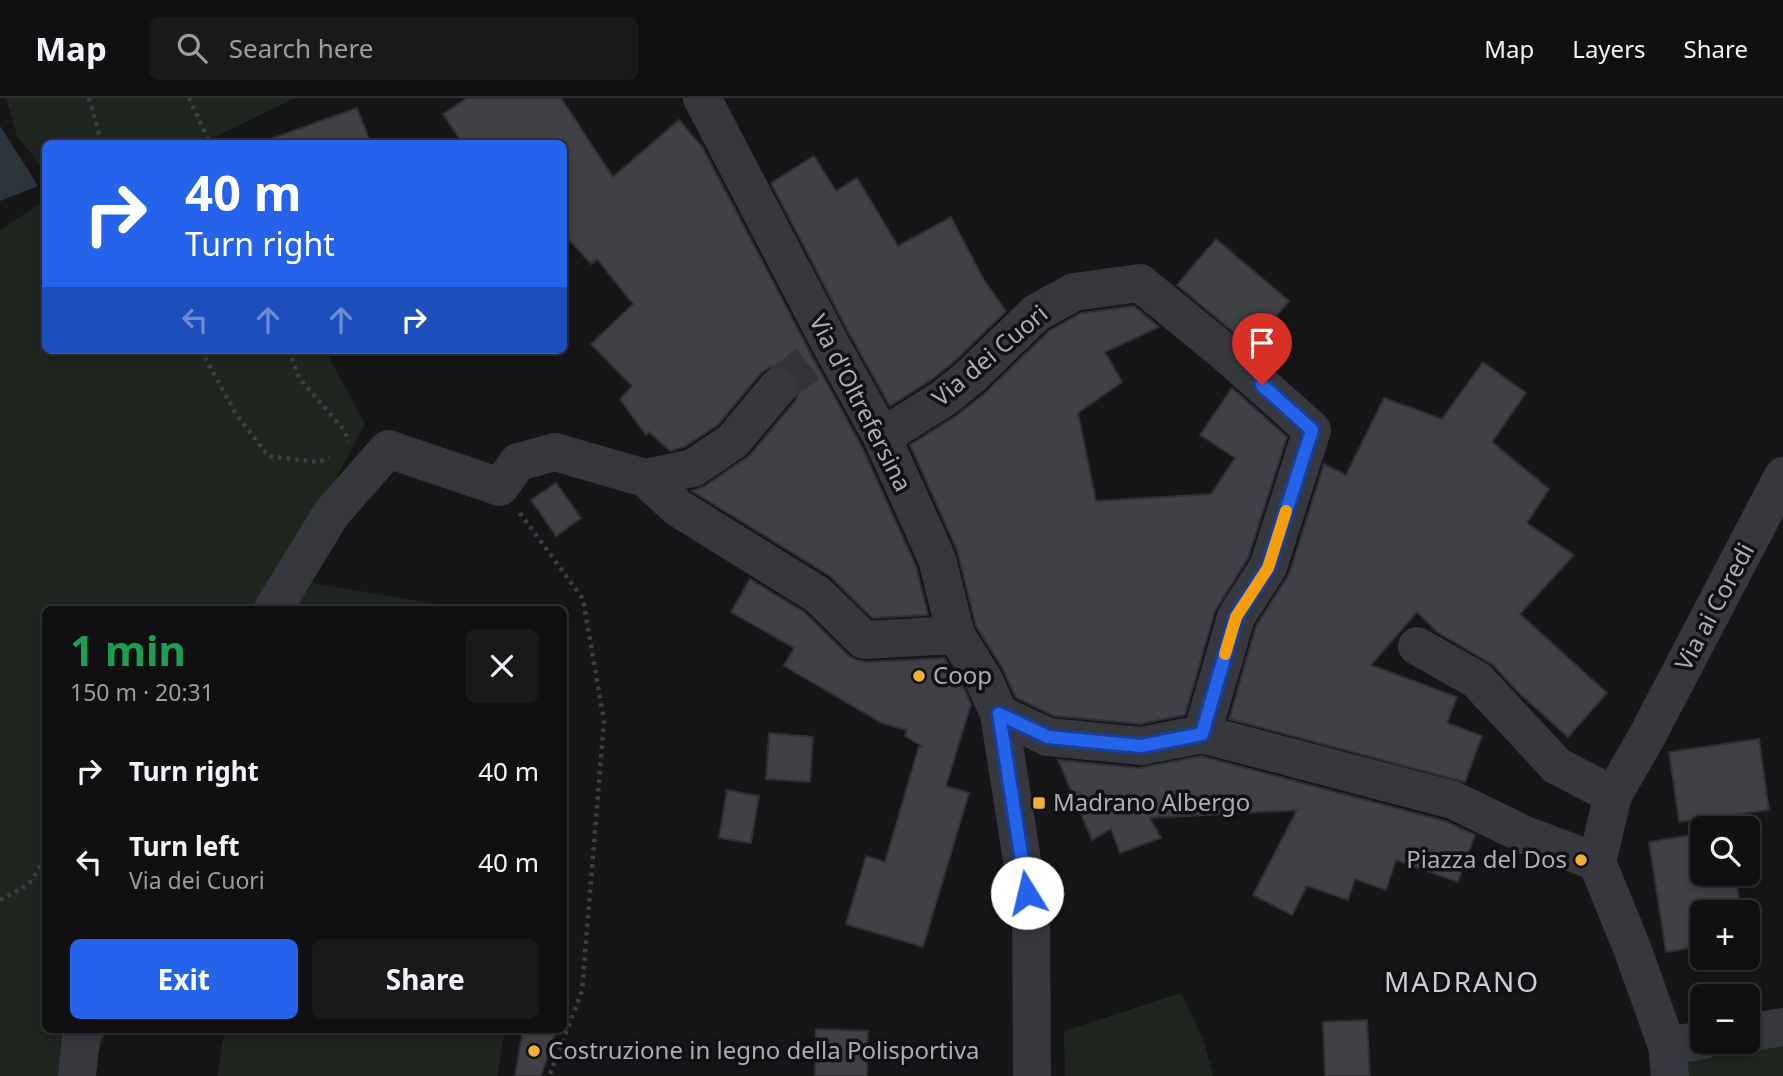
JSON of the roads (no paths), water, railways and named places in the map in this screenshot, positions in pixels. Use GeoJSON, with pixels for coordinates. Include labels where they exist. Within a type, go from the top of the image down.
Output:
{"type":"FeatureCollection","features":[{"type":"Feature","properties":{"kind":"street","name":"Via d'Oltrefersina"},"geometry":{"type":"LineString","coordinates":[[702,98],[824,351],[882,437],[937,559],[956,635],[984,680],[999,714],[1031,917],[1032,1076]]}},
{"type":"Feature","properties":{"kind":"street","name":"Via dei Cuori"},"geometry":{"type":"LineString","coordinates":[[882,437],[944,398],[971,376],[1036,313],[1074,292],[1140,284],[1228,355],[1312,430],[1268,568],[1236,617],[1202,734]]}},
{"type":"Feature","properties":{"kind":"street"},"geometry":{"type":"LineString","coordinates":[[645,478],[693,468],[723,448],[733,441],[778,387]]}},
{"type":"Feature","properties":{"kind":"street"},"geometry":{"type":"LineString","coordinates":[[275,606],[331,514],[355,465],[388,449],[500,487],[518,462],[555,452],[645,478],[678,508],[818,595],[864,640],[956,635]]}},
{"type":"Feature","properties":{"kind":"street","name":"Via ai Coredi"},"geometry":{"type":"LineString","coordinates":[[1613,795],[1646,738],[1783,476]]}},
{"type":"Feature","properties":{"kind":"street"},"geometry":{"type":"LineString","coordinates":[[1417,646],[1477,680],[1557,766],[1613,795],[1597,862],[1680,1054]]}},
{"type":"Feature","properties":{"kind":"street"},"geometry":{"type":"LineString","coordinates":[[999,714],[1048,737],[1141,746],[1202,734],[1453,800],[1525,835],[1597,862]]}},
{"type":"Feature","properties":{"kind":"street"},"geometry":{"type":"LineString","coordinates":[[1760,1031],[1783,1027]]}},
{"type":"Feature","properties":{"kind":"street"},"geometry":{"type":"LineString","coordinates":[[77,1076],[84,1033]]}},
{"type":"Feature","properties":{"kind":"tunnel"},"geometry":{"type":"LineString","coordinates":[[778,387],[817,356]]}},
{"type":"Feature","properties":{"kind":"place","name":"Coop"},"geometry":{"type":"Point","coordinates":[919,676]}},
{"type":"Feature","properties":{"kind":"place","name":"Madrano Albergo"},"geometry":{"type":"Point","coordinates":[1039,803]}},
{"type":"Feature","properties":{"kind":"place","name":"Piazza del Dos"},"geometry":{"type":"Point","coordinates":[1581,860]}},
{"type":"Feature","properties":{"kind":"place","name":"Costruzione in legno della Polisportiva"},"geometry":{"type":"Point","coordinates":[534,1051]}},
{"type":"Feature","properties":{"kind":"district","name":"MADRANO"},"geometry":{"type":"Point","coordinates":[1462,982]}}]}
